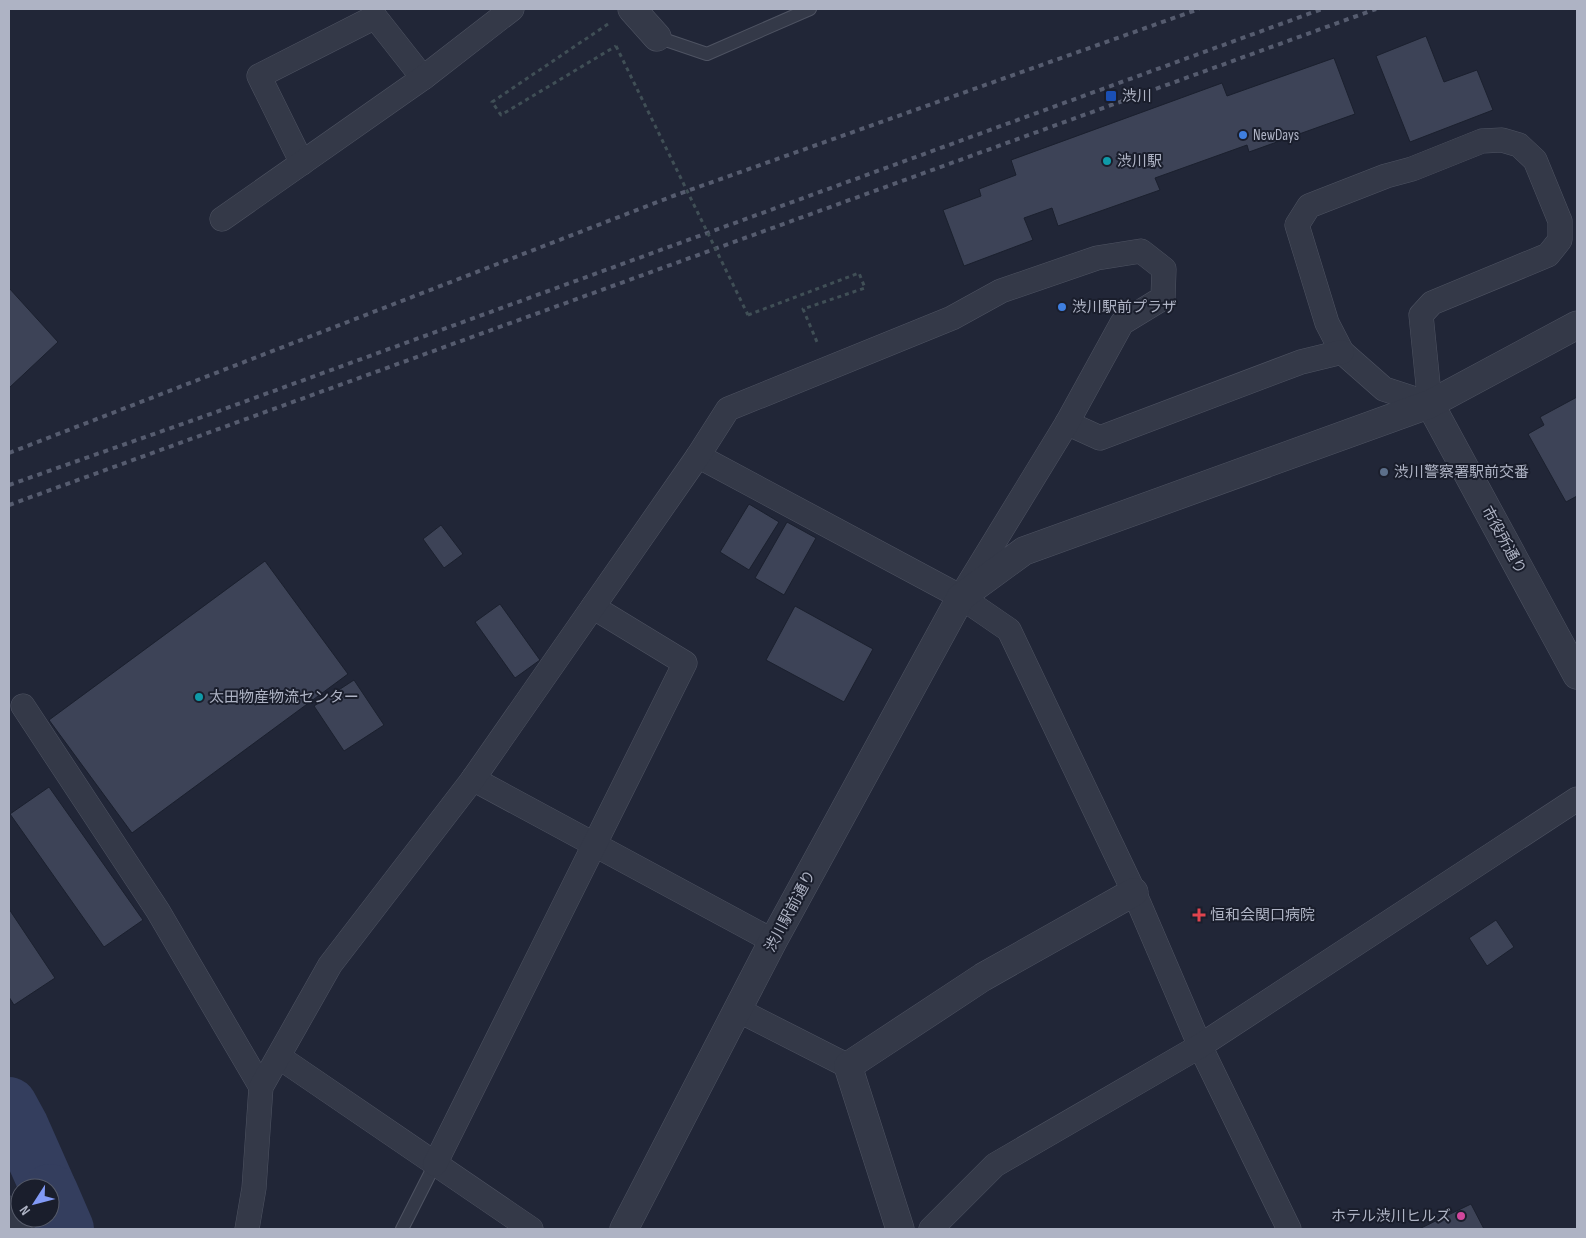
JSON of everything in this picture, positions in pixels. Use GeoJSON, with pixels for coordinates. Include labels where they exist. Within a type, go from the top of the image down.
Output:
{"type":"FeatureCollection","features":[{"type":"Feature","properties":{"kind":"street"},"geometry":{"type":"LineString","coordinates":[[222,219],[423,78],[512,9]]}},
{"type":"Feature","properties":{"kind":"street"},"geometry":{"type":"LineString","coordinates":[[632,9],[657,37]]}},
{"type":"Feature","properties":{"kind":"street"},"geometry":{"type":"LineString","coordinates":[[302,163],[259,76],[375,17],[423,78]]}},
{"type":"Feature","properties":{"kind":"street"},"geometry":{"type":"LineString","coordinates":[[1502,140],[1519,145],[1535,160],[1560,221],[1560,240],[1548,255],[1432,303],[1421,315],[1430,404],[1384,389],[1342,352],[1326,323],[1297,225],[1309,206],[1386,176],[1412,169],[1482,141],[1502,140]]}},
{"type":"Feature","properties":{"kind":"street"},"geometry":{"type":"LineString","coordinates":[[247,1229],[254,1188],[261,1087],[330,965],[473,780],[698,456],[728,408],[952,318],[1001,291],[1097,258],[1141,252],[1164,268],[1163,298],[1122,323],[1067,422],[961,596]]}},
{"type":"Feature","properties":{"kind":"street"},"geometry":{"type":"LineString","coordinates":[[961,596],[1024,551],[1430,404],[1577,325]]}},
{"type":"Feature","properties":{"kind":"street"},"geometry":{"type":"LineString","coordinates":[[1067,422],[1100,438],[1301,362],[1342,352]]}},
{"type":"Feature","properties":{"kind":"street","name":"市役所通り"},"geometry":{"type":"LineString","coordinates":[[1430,404],[1577,675]]}},
{"type":"Feature","properties":{"kind":"street"},"geometry":{"type":"LineString","coordinates":[[698,456],[961,596],[1009,630],[1134,892],[1200,1046],[1289,1229]]}},
{"type":"Feature","properties":{"kind":"street","name":"渋川駅前通り"},"geometry":{"type":"LineString","coordinates":[[624,1229],[773,941],[961,596]]}},
{"type":"Feature","properties":{"kind":"street"},"geometry":{"type":"LineString","coordinates":[[435,1164],[685,663],[593,607]]}},
{"type":"Feature","properties":{"kind":"street"},"geometry":{"type":"LineString","coordinates":[[23,706],[158,911],[261,1087]]}},
{"type":"Feature","properties":{"kind":"street"},"geometry":{"type":"LineString","coordinates":[[473,780],[773,941]]}},
{"type":"Feature","properties":{"kind":"street"},"geometry":{"type":"LineString","coordinates":[[931,1229],[995,1165],[1200,1046],[1577,799]]}},
{"type":"Feature","properties":{"kind":"street"},"geometry":{"type":"LineString","coordinates":[[848,1066],[983,977],[1134,892]]}},
{"type":"Feature","properties":{"kind":"street"},"geometry":{"type":"LineString","coordinates":[[738,1010],[848,1066],[900,1229]]}},
{"type":"Feature","properties":{"kind":"street"},"geometry":{"type":"LineString","coordinates":[[279,1057],[531,1229]]}},
{"type":"Feature","properties":{"kind":"street"},"geometry":{"type":"LineString","coordinates":[[9,1208],[20,1229]]}},
{"type":"Feature","properties":{"kind":"lane"},"geometry":{"type":"LineString","coordinates":[[657,37],[707,54],[810,9]]}},
{"type":"Feature","properties":{"kind":"lane"},"geometry":{"type":"LineString","coordinates":[[402,1229],[435,1164]]}},
{"type":"Feature","properties":{"kind":"path"},"geometry":{"type":"LineString","coordinates":[[632,9],[492,102],[501,115],[616,46],[748,315],[860,272],[865,288],[804,309],[827,368]]}},
{"type":"Feature","properties":{"kind":"building"},"geometry":{"type":"Polygon","coordinates":[[[1426,36],[1444,82],[1477,70],[1493,110],[1410,142],[1376,56],[1426,36]]]}},
{"type":"Feature","properties":{"kind":"building","name":"渋川駅"},"geometry":{"type":"Polygon","coordinates":[[[1334,58],[1355,114],[1249,152],[1247,145],[1155,178],[1160,190],[1058,226],[1052,208],[1024,218],[1033,240],[964,266],[943,210],[981,196],[979,189],[1016,175],[1011,160],[1222,83],[1227,96],[1334,58]]]}},
{"type":"Feature","properties":{"kind":"building"},"geometry":{"type":"Polygon","coordinates":[[[9,288],[58,342],[9,388],[9,288]]]}},
{"type":"Feature","properties":{"kind":"building"},"geometry":{"type":"Polygon","coordinates":[[[1577,397],[1577,496],[1566,502],[1528,434],[1544,425],[1540,417],[1577,397]]]}},
{"type":"Feature","properties":{"kind":"building"},"geometry":{"type":"Polygon","coordinates":[[[749,504],[779,522],[749,570],[720,552],[749,504]]]}},
{"type":"Feature","properties":{"kind":"building"},"geometry":{"type":"Polygon","coordinates":[[[787,522],[816,538],[784,595],[755,578],[787,522]]]}},
{"type":"Feature","properties":{"kind":"building"},"geometry":{"type":"Polygon","coordinates":[[[441,525],[463,554],[444,568],[423,539],[441,525]]]}},
{"type":"Feature","properties":{"kind":"building","name":"太田物産物流センター"},"geometry":{"type":"Polygon","coordinates":[[[265,561],[348,674],[132,833],[49,720],[265,561]]]}},
{"type":"Feature","properties":{"kind":"building"},"geometry":{"type":"Polygon","coordinates":[[[500,604],[540,660],[515,678],[475,622],[500,604]]]}},
{"type":"Feature","properties":{"kind":"building"},"geometry":{"type":"Polygon","coordinates":[[[795,606],[873,649],[844,702],[766,660],[795,606]]]}},
{"type":"Feature","properties":{"kind":"building"},"geometry":{"type":"Polygon","coordinates":[[[354,680],[384,725],[344,751],[314,706],[354,680]]]}},
{"type":"Feature","properties":{"kind":"building"},"geometry":{"type":"Polygon","coordinates":[[[49,787],[143,920],[104,947],[10,814],[49,787]]]}},
{"type":"Feature","properties":{"kind":"building"},"geometry":{"type":"Polygon","coordinates":[[[9,909],[55,978],[14,1005],[9,997],[9,909]]]}},
{"type":"Feature","properties":{"kind":"building"},"geometry":{"type":"Polygon","coordinates":[[[1496,920],[1514,947],[1487,966],[1469,938],[1496,920]]]}},
{"type":"Feature","properties":{"kind":"building","name":"ホテル渋川ヒルズ"},"geometry":{"type":"Polygon","coordinates":[[[1471,1204],[1484,1229],[1419,1229],[1471,1204]]]}},
{"type":"Feature","properties":{"kind":"waterway"},"geometry":{"type":"LineString","coordinates":[[9,1105],[44,1178]]}},
{"type":"Feature","properties":{"kind":"waterway"},"geometry":{"type":"LineString","coordinates":[[60,1215],[66,1229]]}},
{"type":"Feature","properties":{"kind":"railway"},"geometry":{"type":"LineString","coordinates":[[9,453],[673,196],[1199,9]]}},
{"type":"Feature","properties":{"kind":"railway"},"geometry":{"type":"LineString","coordinates":[[9,485],[205,416],[1322,9]]}},
{"type":"Feature","properties":{"kind":"railway"},"geometry":{"type":"LineString","coordinates":[[9,505],[1376,9]]}},
{"type":"Feature","properties":{"kind":"place","name":"渋川"},"geometry":{"type":"Point","coordinates":[1111,96]}},
{"type":"Feature","properties":{"kind":"place","name":"NewDays"},"geometry":{"type":"Point","coordinates":[1243,135]}},
{"type":"Feature","properties":{"kind":"place","name":"渋川駅"},"geometry":{"type":"Point","coordinates":[1107,161]}},
{"type":"Feature","properties":{"kind":"place","name":"渋川駅前プラザ"},"geometry":{"type":"Point","coordinates":[1062,307]}},
{"type":"Feature","properties":{"kind":"place","name":"渋川警察署駅前交番"},"geometry":{"type":"Point","coordinates":[1384,472]}},
{"type":"Feature","properties":{"kind":"place","name":"太田物産物流センター"},"geometry":{"type":"Point","coordinates":[199,697]}},
{"type":"Feature","properties":{"kind":"place","name":"恒和会関口病院"},"geometry":{"type":"Point","coordinates":[1199,915]}},
{"type":"Feature","properties":{"kind":"place","name":"ホテル渋川ヒルズ"},"geometry":{"type":"Point","coordinates":[1461,1216]}}]}
